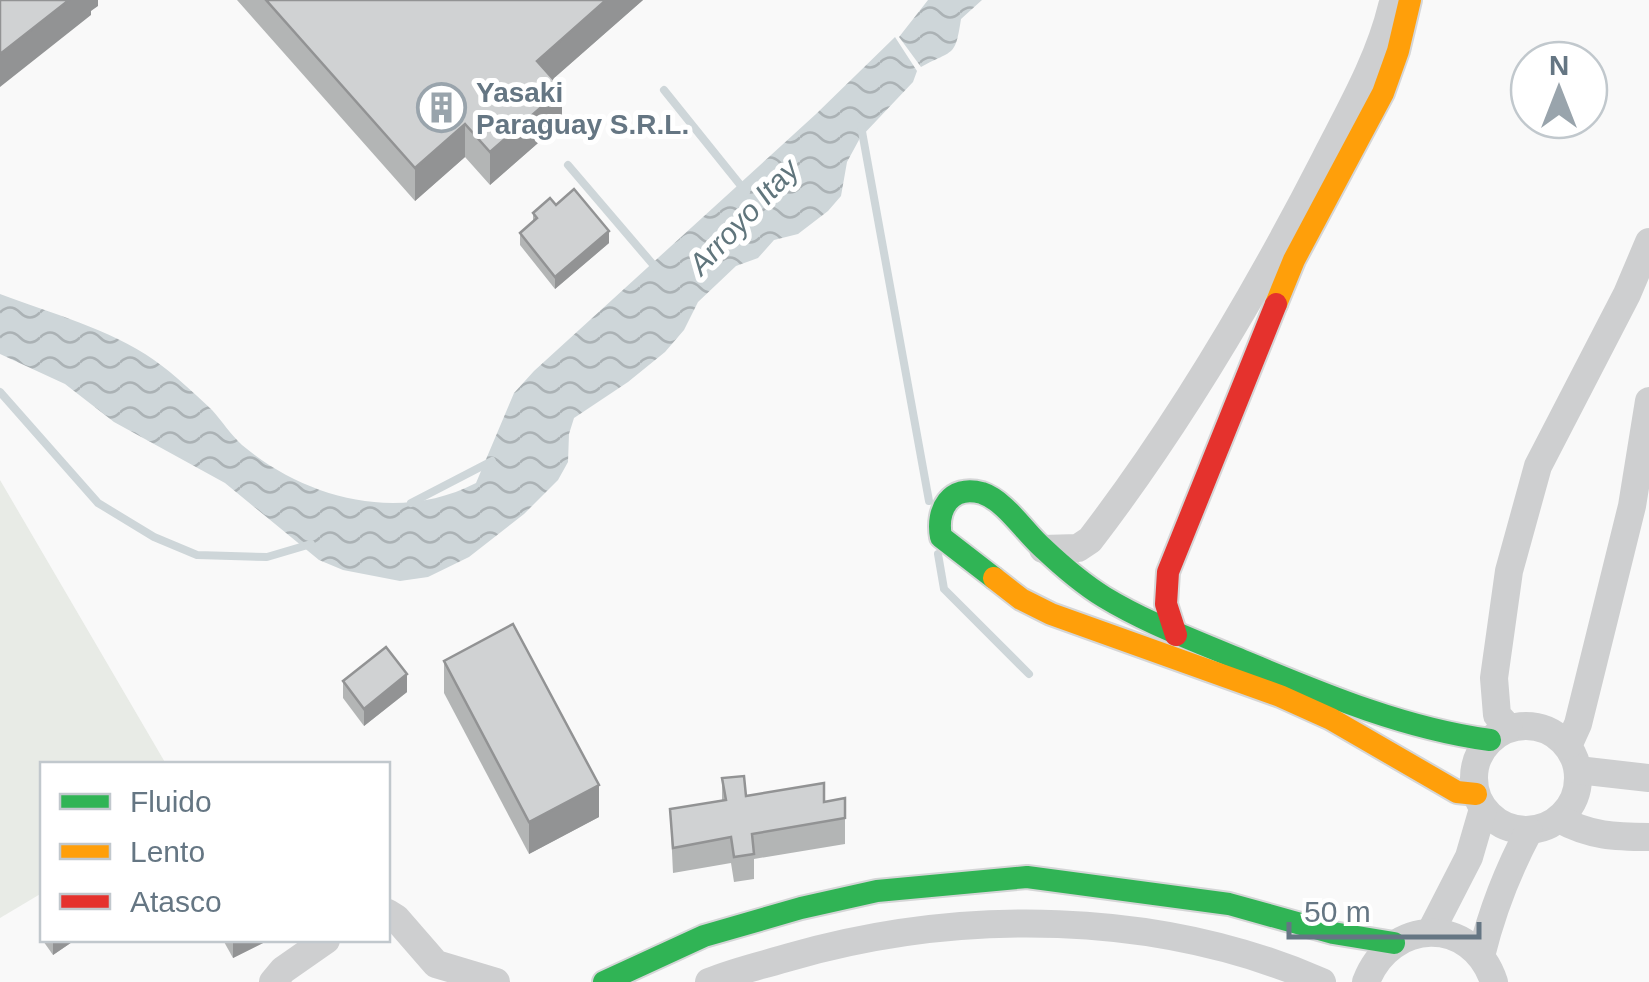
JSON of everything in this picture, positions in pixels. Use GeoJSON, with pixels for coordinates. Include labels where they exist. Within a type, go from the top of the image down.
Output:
{"type":"FeatureCollection","features":[{"type":"Feature","properties":{"kind":"street"},"geometry":{"type":"LineString","coordinates":[[1044,549],[1078,548],[1090,540],[1147,466],[1288,232],[1370,67],[1393,0]]}},
{"type":"Feature","properties":{"kind":"street"},"geometry":{"type":"LineString","coordinates":[[1176,635],[1164,604],[1168,572],[1294,260],[1383,92],[1410,0]]}},
{"type":"Feature","properties":{"kind":"street"},"geometry":{"type":"LineString","coordinates":[[1431,931],[1469,857],[1480,802],[1476,762],[1500,734],[1494,678],[1509,571],[1538,466],[1627,294],[1649,242]]}},
{"type":"Feature","properties":{"kind":"street"},"geometry":{"type":"LineString","coordinates":[[1649,401],[1632,506],[1578,724],[1573,758],[1577,792],[1560,819],[1530,831],[1512,829],[1496,821],[1480,802],[1331,719],[1280,696],[1081,627],[1036,607],[941,538],[937,525],[939,510],[949,496],[958,491],[981,491],[1101,596],[1176,635],[1324,696],[1444,734],[1500,734],[1525,726],[1541,728],[1556,735],[1573,758],[1649,778]]}},
{"type":"Feature","properties":{"kind":"street"},"geometry":{"type":"LineString","coordinates":[[1560,819],[1600,836],[1649,837]]}},
{"type":"Feature","properties":{"kind":"street"},"geometry":{"type":"LineString","coordinates":[[1481,956],[1493,908],[1510,865],[1530,831]]}},
{"type":"Feature","properties":{"kind":"street"},"geometry":{"type":"LineString","coordinates":[[604,982],[704,936],[802,908],[877,892],[1027,877],[1229,904],[1333,932],[1394,943],[1431,931],[1456,938],[1481,956],[1494,982]]}},
{"type":"Feature","properties":{"kind":"street"},"geometry":{"type":"LineString","coordinates":[[390,914],[436,973],[496,982]]}},
{"type":"Feature","properties":{"kind":"street"},"geometry":{"type":"LineString","coordinates":[[709,982],[884,935],[969,925],[1030,924],[1094,928],[1220,946],[1276,962],[1322,982]]}},
{"type":"Feature","properties":{"kind":"street"},"geometry":{"type":"LineString","coordinates":[[273,982],[283,970],[323,942]]}},
{"type":"Feature","properties":{"kind":"street"},"geometry":{"type":"LineString","coordinates":[[1366,982],[1372,966],[1394,943]]}},
{"type":"Feature","properties":{"kind":"shaded area"},"geometry":{"type":"Polygon","coordinates":[[[0,480],[165,762],[40,762],[40,894],[0,918],[0,480]]]}},
{"type":"Feature","properties":{"kind":"water"},"geometry":{"type":"Polygon","coordinates":[[[928,0],[982,0],[961,19],[951,51],[921,67],[899,37],[928,0]]]}},
{"type":"Feature","properties":{"kind":"water"},"geometry":{"type":"Polygon","coordinates":[[[895,37],[917,71],[913,82],[860,138],[847,162],[841,196],[798,234],[774,240],[758,258],[736,266],[698,302],[684,330],[665,352],[574,418],[568,462],[558,480],[524,514],[469,557],[428,577],[400,581],[343,570],[319,560],[225,483],[114,422],[65,384],[0,354],[0,294],[79,322],[137,349],[191,390],[242,445],[295,479],[354,499],[385,503],[416,502],[446,495],[476,483],[514,393],[534,371],[895,37]]]}},
{"type":"Feature","properties":{"kind":"building"},"geometry":{"type":"Polygon","coordinates":[[[0,0],[69,0],[0,54],[0,0]]]}},
{"type":"Feature","properties":{"kind":"building","name":"Yasaki Paraguay S.R.L."},"geometry":{"type":"Polygon","coordinates":[[[266,0],[606,0],[537,61],[562,89],[490,152],[465,124],[415,168],[266,0]]]}},
{"type":"Feature","properties":{"kind":"building"},"geometry":{"type":"Polygon","coordinates":[[[574,189],[609,231],[555,277],[520,233],[537,218],[533,213],[550,198],[556,205],[574,189]]]}},
{"type":"Feature","properties":{"kind":"building"},"geometry":{"type":"Polygon","coordinates":[[[513,624],[599,785],[529,822],[444,661],[513,624]]]}},
{"type":"Feature","properties":{"kind":"building"},"geometry":{"type":"Polygon","coordinates":[[[386,647],[407,674],[364,709],[343,681],[386,647]]]}},
{"type":"Feature","properties":{"kind":"building"},"geometry":{"type":"Polygon","coordinates":[[[744,776],[746,796],[824,783],[824,802],[845,798],[845,818],[752,834],[754,854],[734,857],[731,837],[673,848],[670,809],[726,800],[722,778],[744,776]]]}},
{"type":"Feature","properties":{"kind":"waterway"},"geometry":{"type":"LineString","coordinates":[[664,90],[746,192]]}},
{"type":"Feature","properties":{"kind":"waterway"},"geometry":{"type":"LineString","coordinates":[[861,126],[929,501]]}},
{"type":"Feature","properties":{"kind":"waterway"},"geometry":{"type":"LineString","coordinates":[[568,165],[656,268]]}},
{"type":"Feature","properties":{"kind":"waterway","name":"Arroyo Itay"},"geometry":{"type":"LineString","coordinates":[[0,392],[98,503],[154,537],[197,555],[267,557],[311,544]]}},
{"type":"Feature","properties":{"kind":"waterway","name":"Arroyo Itay"},"geometry":{"type":"LineString","coordinates":[[411,503],[492,461]]}},
{"type":"Feature","properties":{"kind":"waterway"},"geometry":{"type":"LineString","coordinates":[[938,554],[944,589],[1029,674]]}},
{"type":"Feature","properties":{"kind":"traffic: fast"},"geometry":{"type":"LineString","coordinates":[[994,578],[941,537],[943,509],[961,492],[991,497],[1081,581],[1152,622],[1360,707],[1424,727],[1490,740]]}},
{"type":"Feature","properties":{"kind":"traffic: fast"},"geometry":{"type":"LineString","coordinates":[[604,982],[704,936],[801,908],[877,891],[1027,877],[1229,904],[1333,933],[1394,943]]}},
{"type":"Feature","properties":{"kind":"traffic: slow"},"geometry":{"type":"LineString","coordinates":[[1276,304],[1294,260],[1383,93],[1410,0]]}},
{"type":"Feature","properties":{"kind":"traffic: slow"},"geometry":{"type":"LineString","coordinates":[[994,578],[1021,599],[1051,614],[1280,696],[1331,719],[1457,792],[1476,794]]}},
{"type":"Feature","properties":{"kind":"traffic: jam"},"geometry":{"type":"LineString","coordinates":[[1176,635],[1166,604],[1168,572],[1276,304]]}},
{"type":"Feature","properties":{"kind":"place","name":"Yasaki Paraguay S.R.L."},"geometry":{"type":"Point","coordinates":[441,108]}}]}
